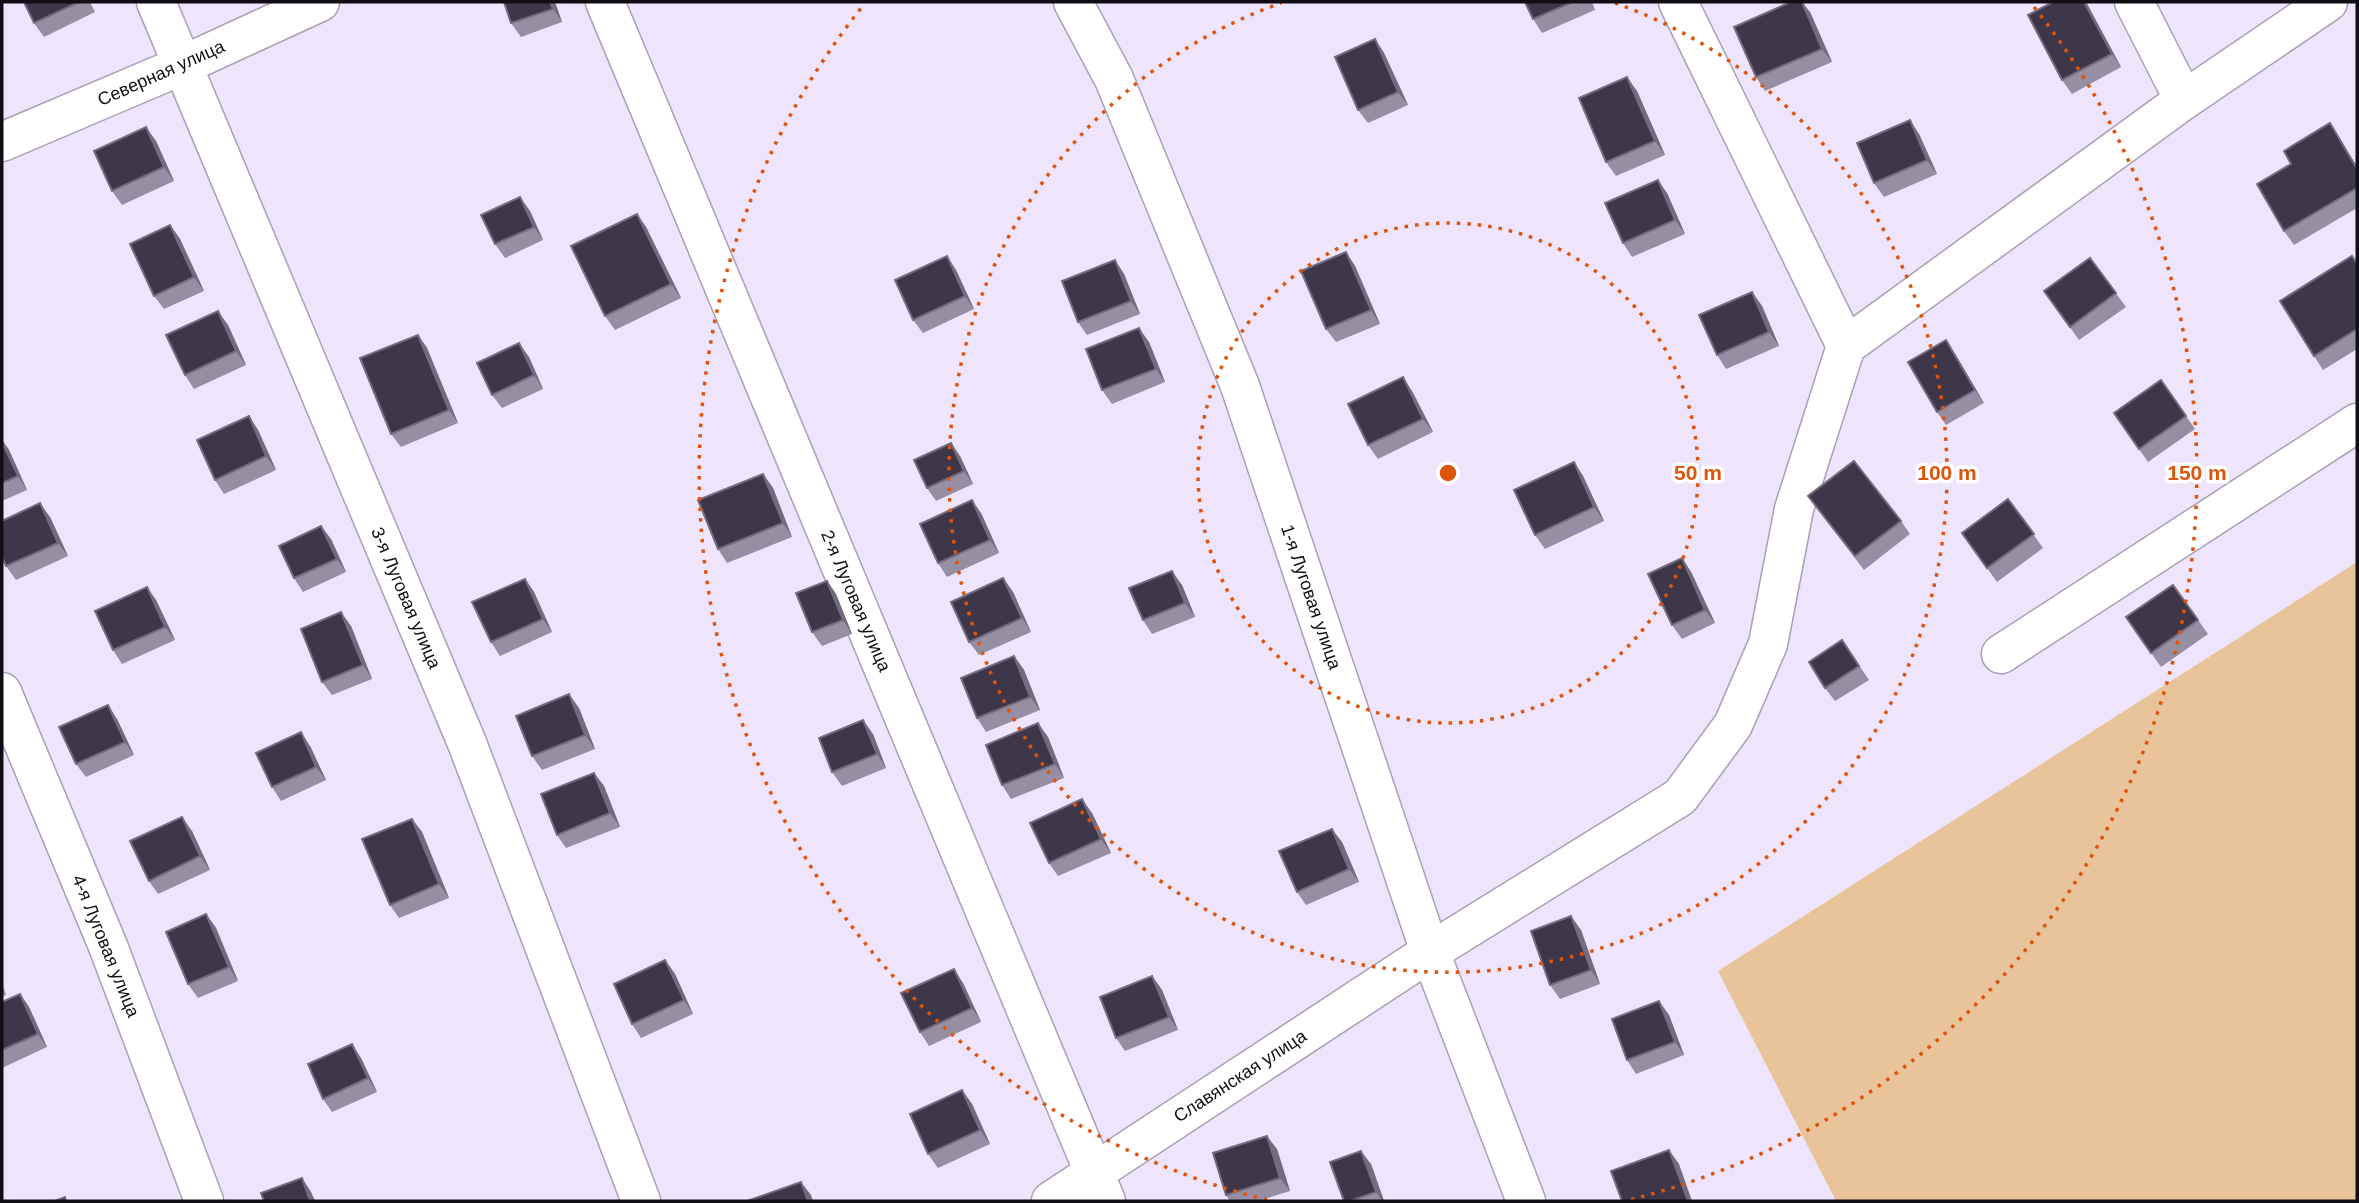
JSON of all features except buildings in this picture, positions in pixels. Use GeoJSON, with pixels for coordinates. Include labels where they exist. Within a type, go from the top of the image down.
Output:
{"type":"FeatureCollection","features":[{"type":"Feature","properties":{"kind":"street","name":"3-я Луговая улица"},"geometry":{"type":"LineString","coordinates":[[156,2],[467,743],[641,1201]]}},
{"type":"Feature","properties":{"kind":"street","name":"Северная улица"},"geometry":{"type":"LineString","coordinates":[[2,142],[183,65],[320,2]]}},
{"type":"Feature","properties":{"kind":"street","name":"2-я Луговая улица"},"geometry":{"type":"LineString","coordinates":[[605,2],[1101,1186]]}},
{"type":"Feature","properties":{"kind":"street","name":"1-я Луговая улица"},"geometry":{"type":"LineString","coordinates":[[1073,2],[1114,79],[1240,387],[1430,952],[1526,1201]]}},
{"type":"Feature","properties":{"kind":"street"},"geometry":{"type":"LineString","coordinates":[[1678,2],[1846,346],[2184,100],[2328,2]]}},
{"type":"Feature","properties":{"kind":"street"},"geometry":{"type":"LineString","coordinates":[[2134,2],[2184,100]]}},
{"type":"Feature","properties":{"kind":"street","name":"Славянская улица"},"geometry":{"type":"LineString","coordinates":[[1051,1201],[1101,1186],[1430,952],[1680,797],[1733,725],[1768,644],[1794,509],[1846,346]]}},
{"type":"Feature","properties":{"kind":"street"},"geometry":{"type":"LineString","coordinates":[[2001,654],[2357,423]]}},
{"type":"Feature","properties":{"kind":"street","name":"4-я Луговая улица"},"geometry":{"type":"LineString","coordinates":[[2,692],[108,946],[204,1201]]}},
{"type":"Feature","properties":{"kind":"shaded area"},"geometry":{"type":"Polygon","coordinates":[[[2357,562],[2357,1201],[1836,1201],[1718,971],[2357,562]]]}}]}
